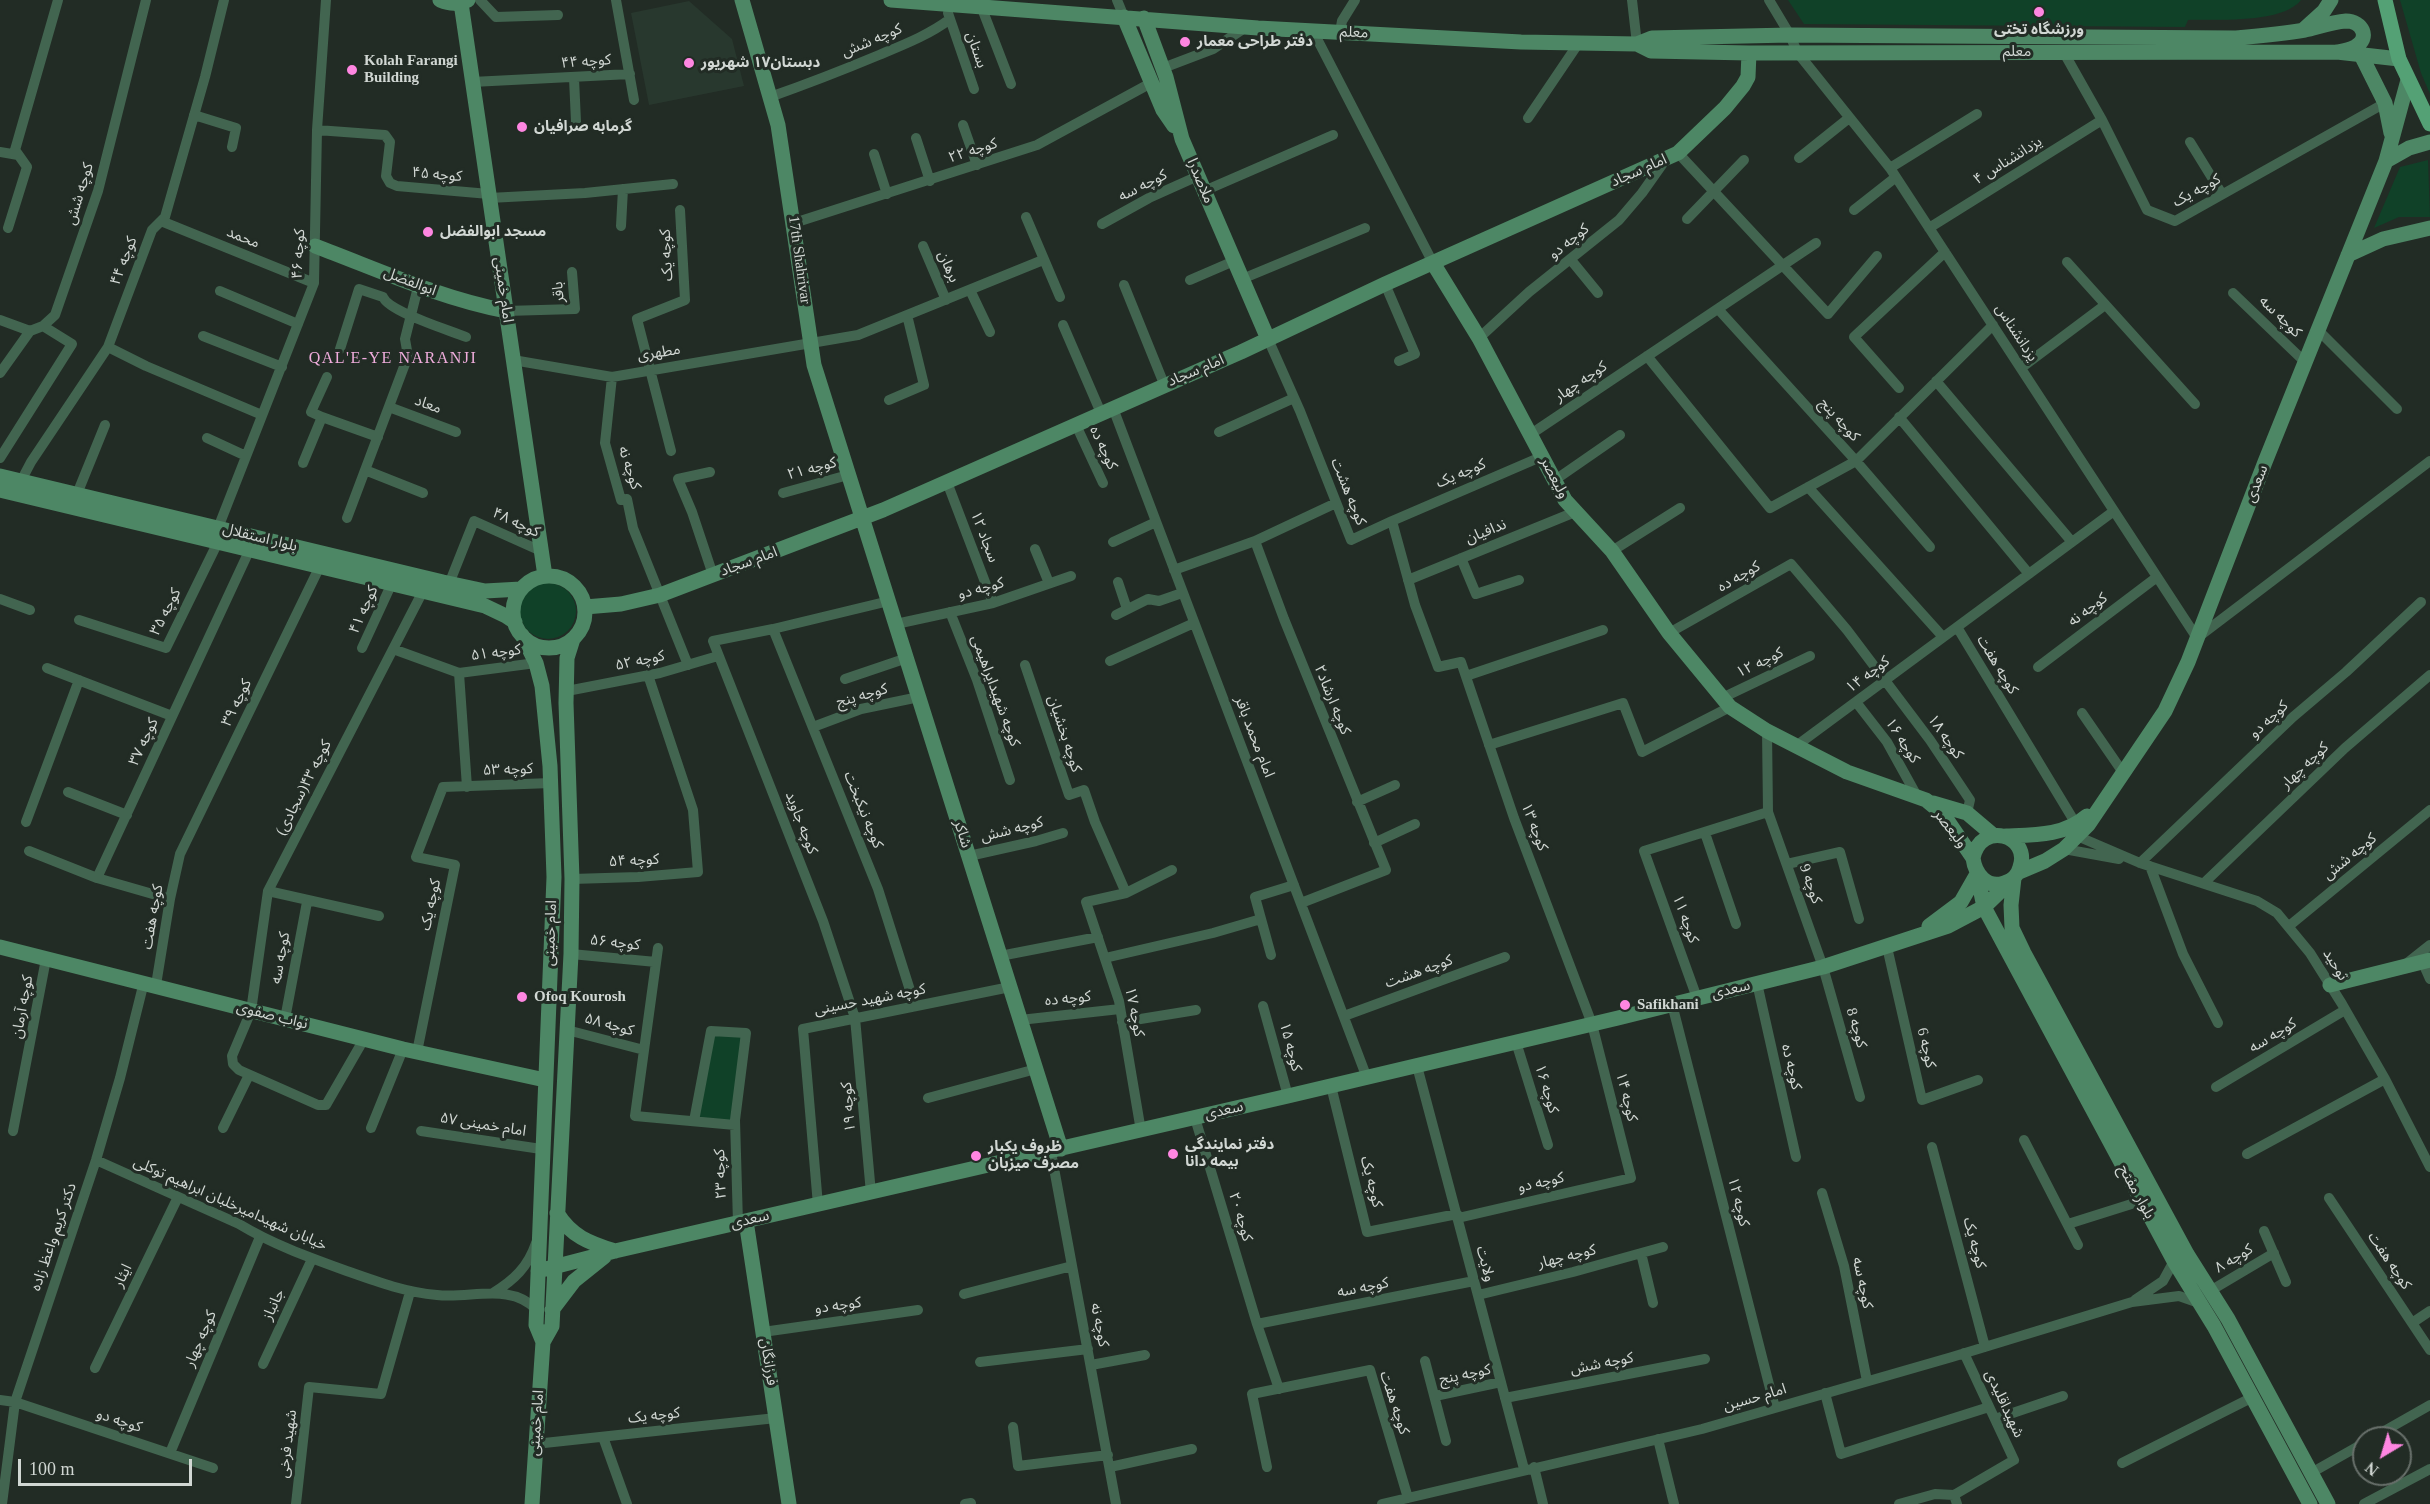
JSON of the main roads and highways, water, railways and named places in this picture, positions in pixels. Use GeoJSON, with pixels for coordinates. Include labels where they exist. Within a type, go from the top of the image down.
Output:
{"type":"FeatureCollection","features":[{"type":"Feature","properties":{"kind":"main road"},"geometry":{"type":"LineString","coordinates":[[2385,0],[2399,60],[2430,124]]}},
{"type":"Feature","properties":{"kind":"place","name":"ورزشگاه تختی"},"geometry":{"type":"Point","coordinates":[2039,12]}},
{"type":"Feature","properties":{"kind":"place","name":"دفتر طراحی معمار"},"geometry":{"type":"Point","coordinates":[1185,42]}},
{"type":"Feature","properties":{"kind":"place","name":"دبستان۱۷ شهریور"},"geometry":{"type":"Point","coordinates":[689,63]}},
{"type":"Feature","properties":{"kind":"place","name":"Kolah Farangi Building"},"geometry":{"type":"Point","coordinates":[352,70]}},
{"type":"Feature","properties":{"kind":"place","name":"گرمابه صرافیان"},"geometry":{"type":"Point","coordinates":[522,127]}},
{"type":"Feature","properties":{"kind":"place","name":"مسجد ابوالفضل"},"geometry":{"type":"Point","coordinates":[428,232]}},
{"type":"Feature","properties":{"kind":"place","name":"Ofoq Kourosh"},"geometry":{"type":"Point","coordinates":[522,997]}},
{"type":"Feature","properties":{"kind":"place","name":"Safikhani"},"geometry":{"type":"Point","coordinates":[1625,1005]}},
{"type":"Feature","properties":{"kind":"place","name":"دفتر نمایندگی بیمه دانا"},"geometry":{"type":"Point","coordinates":[1173,1154]}},
{"type":"Feature","properties":{"kind":"place","name":"ظروف یکبار مصرف میزبان"},"geometry":{"type":"Point","coordinates":[976,1156]}},
{"type":"Feature","properties":{"kind":"district","name":"QAL'E-YE NARANJI"},"geometry":{"type":"Point","coordinates":[393,359]}}]}
